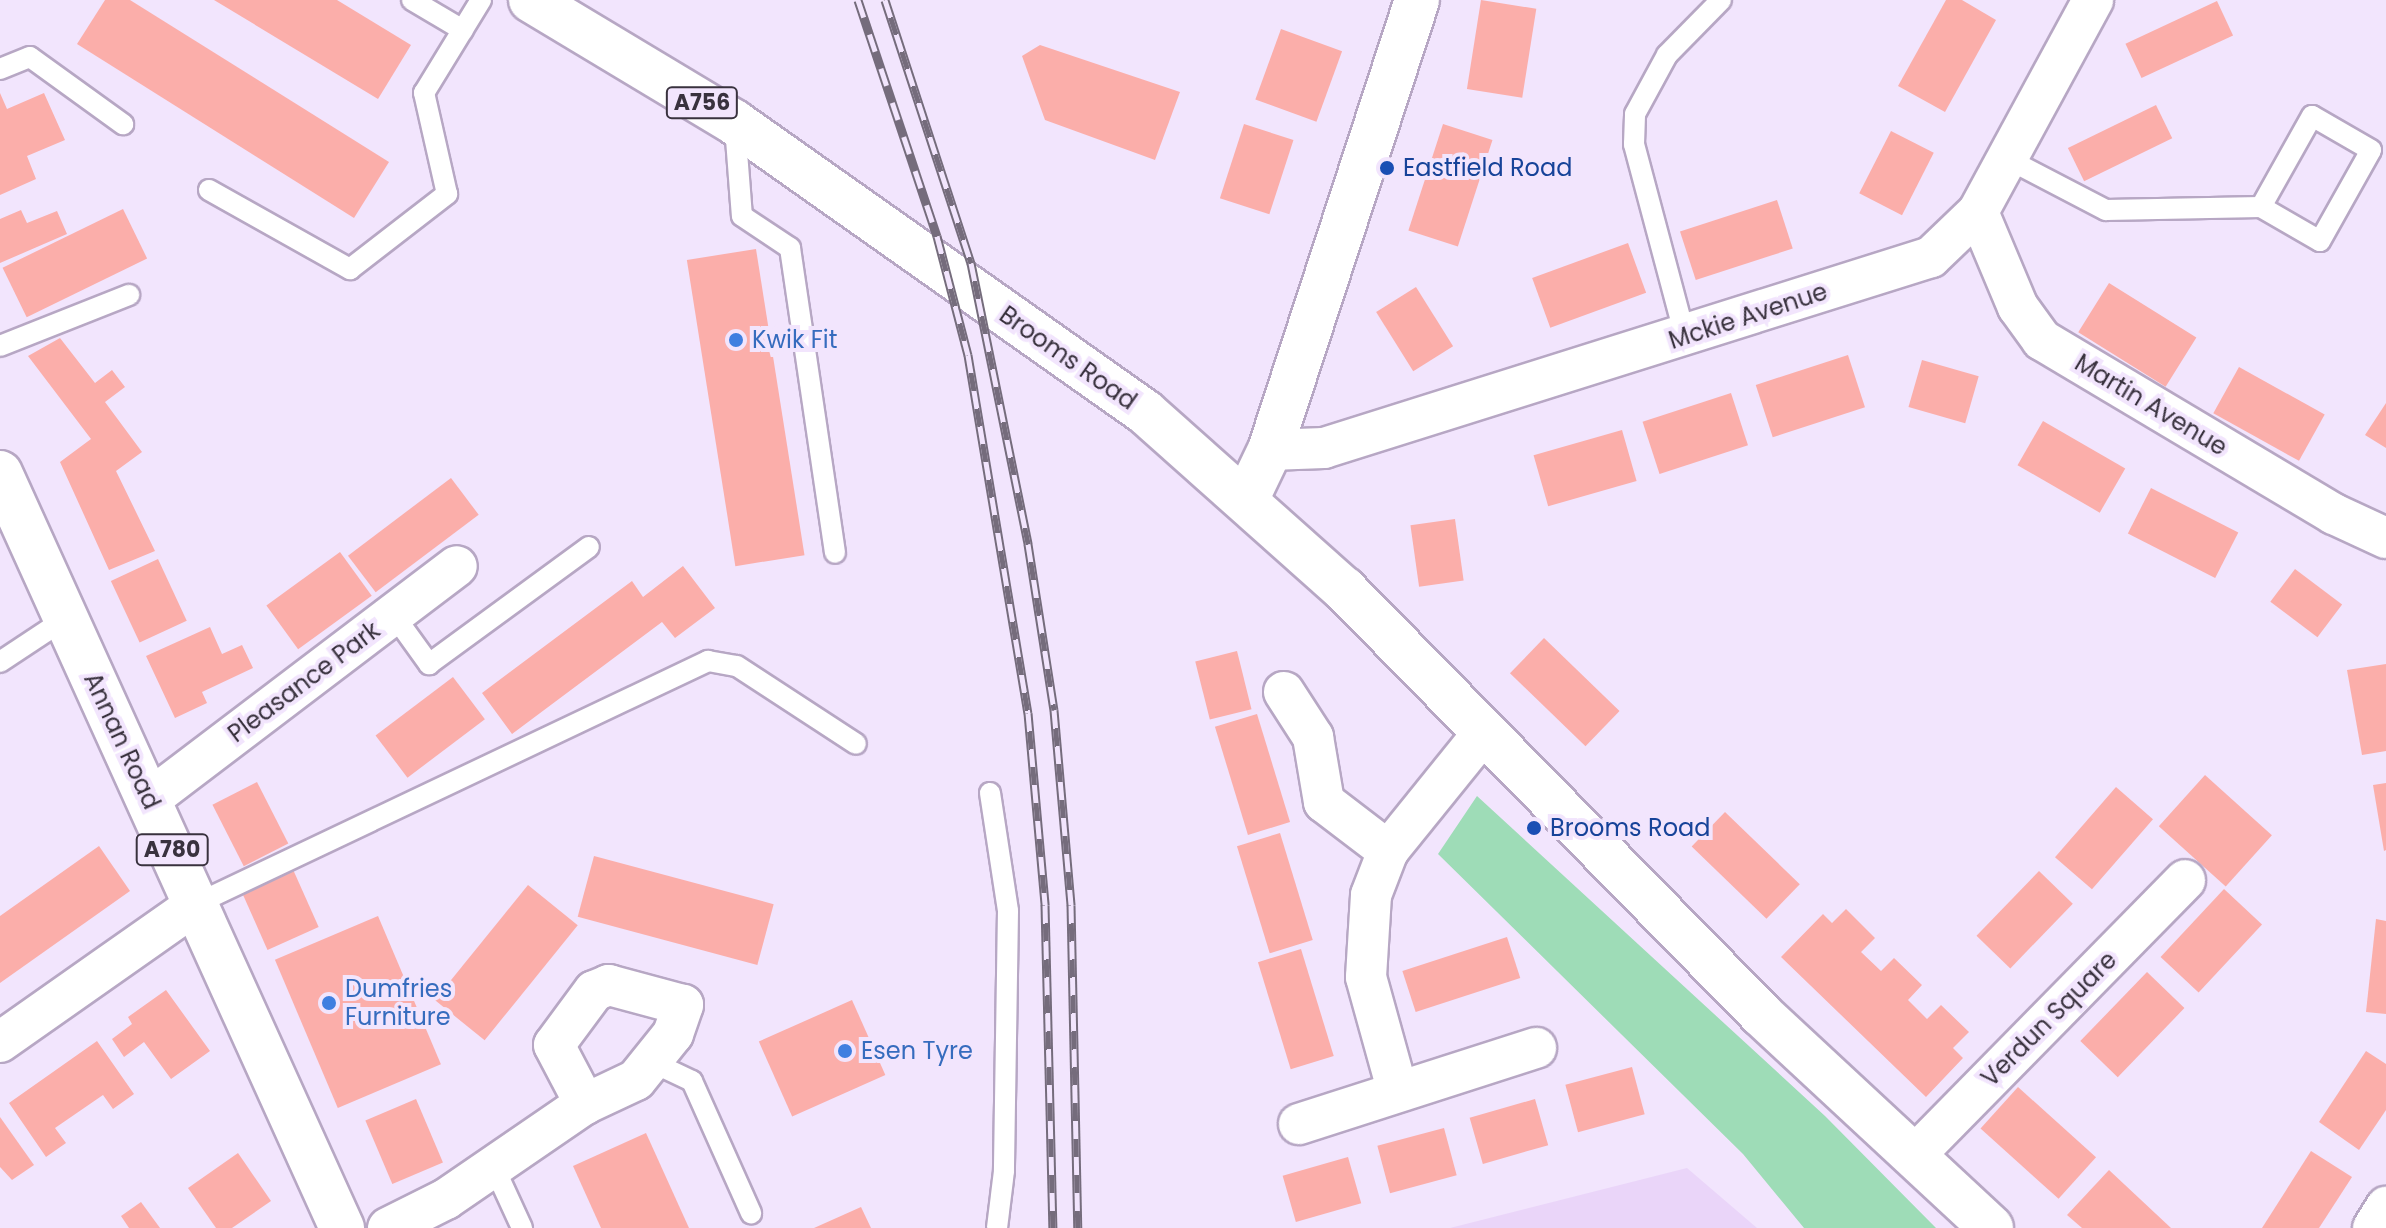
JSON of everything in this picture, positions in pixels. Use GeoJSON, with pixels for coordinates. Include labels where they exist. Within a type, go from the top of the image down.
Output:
{"type":"FeatureCollection","features":[{"type":"Feature","properties":{"kind":"main road","name":"Brooms Road"},"geometry":{"type":"LineString","coordinates":[[531,0],[734,122],[1145,412],[1247,498],[1485,731],[1761,1014],[1991,1228]]}},
{"type":"Feature","properties":{"kind":"main road"},"geometry":{"type":"LineString","coordinates":[[1247,498],[1270,450],[1417,0]]}},
{"type":"Feature","properties":{"kind":"main road","name":"Annan Road"},"geometry":{"type":"LineString","coordinates":[[0,473],[150,799],[335,1225]]}},
{"type":"Feature","properties":{"kind":"street","name":"Mckie Avenue"},"geometry":{"type":"LineString","coordinates":[[1270,450],[1324,448],[1931,257],[1978,212],[2004,157],[2093,0]]}},
{"type":"Feature","properties":{"kind":"street","name":"Martin Avenue"},"geometry":{"type":"LineString","coordinates":[[1978,212],[2018,307],[2042,340],[2334,514],[2386,538]]}},
{"type":"Feature","properties":{"kind":"street","name":"Pleasance Park"},"geometry":{"type":"LineString","coordinates":[[150,799],[457,566]]}},
{"type":"Feature","properties":{"kind":"street"},"geometry":{"type":"LineString","coordinates":[[1284,692],[1313,737],[1324,802],[1388,851]]}},
{"type":"Feature","properties":{"kind":"street"},"geometry":{"type":"LineString","coordinates":[[1397,1089],[1366,977],[1371,895],[1388,851],[1485,731]]}},
{"type":"Feature","properties":{"kind":"street","name":"Verdun Square"},"geometry":{"type":"LineString","coordinates":[[1913,1157],[2185,880]]}},
{"type":"Feature","properties":{"kind":"street"},"geometry":{"type":"LineString","coordinates":[[0,1042],[196,904]]}},
{"type":"Feature","properties":{"kind":"street"},"geometry":{"type":"LineString","coordinates":[[388,1228],[494,1167],[585,1104],[636,1080],[654,1063],[683,1005],[609,985],[594,991],[554,1045],[585,1104]]}},
{"type":"Feature","properties":{"kind":"street"},"geometry":{"type":"LineString","coordinates":[[1299,1124],[1397,1089],[1536,1048]]}},
{"type":"Feature","properties":{"kind":"street"},"geometry":{"type":"LineString","coordinates":[[2373,1228],[2386,1207]]}},
{"type":"Feature","properties":{"kind":"lane"},"geometry":{"type":"LineString","coordinates":[[412,0],[463,30]]}},
{"type":"Feature","properties":{"kind":"lane"},"geometry":{"type":"LineString","coordinates":[[209,190],[350,269],[447,194],[424,93],[481,0]]}},
{"type":"Feature","properties":{"kind":"lane"},"geometry":{"type":"LineString","coordinates":[[1685,336],[1634,144],[1635,114],[1667,55],[1721,0]]}},
{"type":"Feature","properties":{"kind":"lane"},"geometry":{"type":"LineString","coordinates":[[0,69],[30,57],[123,124]]}},
{"type":"Feature","properties":{"kind":"lane"},"geometry":{"type":"LineString","coordinates":[[2004,157],[2106,210],[2261,207],[2320,241],[2371,150],[2312,116],[2261,207]]}},
{"type":"Feature","properties":{"kind":"lane"},"geometry":{"type":"LineString","coordinates":[[734,122],[742,216],[790,248],[835,553]]}},
{"type":"Feature","properties":{"kind":"lane"},"geometry":{"type":"LineString","coordinates":[[0,346],[129,295]]}},
{"type":"Feature","properties":{"kind":"lane"},"geometry":{"type":"LineString","coordinates":[[393,614],[429,664],[589,547]]}},
{"type":"Feature","properties":{"kind":"lane"},"geometry":{"type":"LineString","coordinates":[[0,662],[65,619]]}},
{"type":"Feature","properties":{"kind":"lane"},"geometry":{"type":"LineString","coordinates":[[196,904],[708,661],[737,666],[856,744]]}},
{"type":"Feature","properties":{"kind":"lane"},"geometry":{"type":"LineString","coordinates":[[990,793],[1008,911],[1004,1171],[997,1228]]}},
{"type":"Feature","properties":{"kind":"lane"},"geometry":{"type":"LineString","coordinates":[[654,1063],[692,1081],[751,1213]]}},
{"type":"Feature","properties":{"kind":"lane"},"geometry":{"type":"LineString","coordinates":[[494,1167],[522,1228]]}},
{"type":"Feature","properties":{"kind":"shaded area"},"geometry":{"type":"Polygon","coordinates":[[[1687,1168],[1757,1228],[1450,1228],[1687,1168]]]}},
{"type":"Feature","properties":{"kind":"green space"},"geometry":{"type":"Polygon","coordinates":[[[1477,796],[1825,1116],[1936,1228],[1804,1228],[1743,1154],[1438,854],[1477,796]]]}},
{"type":"Feature","properties":{"kind":"building"},"geometry":{"type":"Polygon","coordinates":[[[105,0],[130,0],[389,162],[354,218],[77,44],[105,0]]]}},
{"type":"Feature","properties":{"kind":"building"},"geometry":{"type":"Polygon","coordinates":[[[214,0],[337,0],[411,45],[378,99],[214,0]]]}},
{"type":"Feature","properties":{"kind":"building"},"geometry":{"type":"Polygon","coordinates":[[[1481,0],[1536,9],[1522,98],[1467,89],[1481,0]]]}},
{"type":"Feature","properties":{"kind":"building"},"geometry":{"type":"Polygon","coordinates":[[[1946,0],[1962,0],[1996,20],[1945,112],[1898,86],[1946,0]]]}},
{"type":"Feature","properties":{"kind":"building"},"geometry":{"type":"Polygon","coordinates":[[[2217,1],[2233,35],[2142,78],[2125,44],[2217,1]]]}},
{"type":"Feature","properties":{"kind":"building"},"geometry":{"type":"Polygon","coordinates":[[[1281,29],[1342,51],[1316,122],[1255,99],[1281,29]]]}},
{"type":"Feature","properties":{"kind":"building"},"geometry":{"type":"Polygon","coordinates":[[[1040,45],[1180,92],[1155,160],[1045,120],[1022,56],[1040,45]]]}},
{"type":"Feature","properties":{"kind":"building"},"geometry":{"type":"Polygon","coordinates":[[[0,93],[7,109],[44,93],[65,140],[27,156],[36,179],[0,195],[0,93]]]}},
{"type":"Feature","properties":{"kind":"building"},"geometry":{"type":"Polygon","coordinates":[[[2156,105],[2172,138],[2084,181],[2068,148],[2156,105]]]}},
{"type":"Feature","properties":{"kind":"building"},"geometry":{"type":"Polygon","coordinates":[[[1244,124],[1293,140],[1269,214],[1220,198],[1244,124]]]}},
{"type":"Feature","properties":{"kind":"building"},"geometry":{"type":"Polygon","coordinates":[[[1443,124],[1492,140],[1458,247],[1408,231],[1443,124]]]}},
{"type":"Feature","properties":{"kind":"building"},"geometry":{"type":"Polygon","coordinates":[[[1891,131],[1934,153],[1902,215],[1859,193],[1891,131]]]}},
{"type":"Feature","properties":{"kind":"building"},"geometry":{"type":"Polygon","coordinates":[[[1777,200],[1793,249],[1696,280],[1680,232],[1777,200]]]}},
{"type":"Feature","properties":{"kind":"building"},"geometry":{"type":"Polygon","coordinates":[[[123,209],[147,258],[27,317],[3,268],[123,209]]]}},
{"type":"Feature","properties":{"kind":"building"},"geometry":{"type":"Polygon","coordinates":[[[21,210],[27,223],[57,211],[67,234],[0,263],[0,219],[21,210]]]}},
{"type":"Feature","properties":{"kind":"building"},"geometry":{"type":"Polygon","coordinates":[[[1628,243],[1646,293],[1550,328],[1532,278],[1628,243]]]}},
{"type":"Feature","properties":{"kind":"building"},"geometry":{"type":"Polygon","coordinates":[[[756,249],[804,555],[735,566],[687,260],[756,249]]]}},
{"type":"Feature","properties":{"kind":"building"},"geometry":{"type":"Polygon","coordinates":[[[2109,283],[2196,338],[2166,387],[2078,332],[2109,283]]]}},
{"type":"Feature","properties":{"kind":"building"},"geometry":{"type":"Polygon","coordinates":[[[1416,287],[1453,346],[1413,371],[1376,312],[1416,287]]]}},
{"type":"Feature","properties":{"kind":"building"},"geometry":{"type":"Polygon","coordinates":[[[60,338],[95,383],[112,370],[125,387],[105,402],[142,452],[116,471],[155,551],[109,570],[60,462],[91,439],[28,356],[60,338]]]}},
{"type":"Feature","properties":{"kind":"building"},"geometry":{"type":"Polygon","coordinates":[[[1848,355],[1865,407],[1773,437],[1756,385],[1848,355]]]}},
{"type":"Feature","properties":{"kind":"building"},"geometry":{"type":"Polygon","coordinates":[[[1922,360],[1979,376],[1965,423],[1908,407],[1922,360]]]}},
{"type":"Feature","properties":{"kind":"building"},"geometry":{"type":"Polygon","coordinates":[[[2239,367],[2325,415],[2299,461],[2213,413],[2239,367]]]}},
{"type":"Feature","properties":{"kind":"building"},"geometry":{"type":"Polygon","coordinates":[[[1731,393],[1748,445],[1660,474],[1643,422],[1731,393]]]}},
{"type":"Feature","properties":{"kind":"building"},"geometry":{"type":"Polygon","coordinates":[[[2386,403],[2386,448],[2365,435],[2386,403]]]}},
{"type":"Feature","properties":{"kind":"building"},"geometry":{"type":"Polygon","coordinates":[[[2043,421],[2125,468],[2100,513],[2018,465],[2043,421]]]}},
{"type":"Feature","properties":{"kind":"building"},"geometry":{"type":"Polygon","coordinates":[[[1622,430],[1637,481],[1548,506],[1534,455],[1622,430]]]}},
{"type":"Feature","properties":{"kind":"building"},"geometry":{"type":"Polygon","coordinates":[[[451,478],[479,515],[376,592],[348,556],[451,478]]]}},
{"type":"Feature","properties":{"kind":"building"},"geometry":{"type":"Polygon","coordinates":[[[2151,488],[2238,532],[2215,578],[2128,533],[2151,488]]]}},
{"type":"Feature","properties":{"kind":"building"},"geometry":{"type":"Polygon","coordinates":[[[1455,519],[1464,580],[1419,587],[1410,525],[1455,519]]]}},
{"type":"Feature","properties":{"kind":"building"},"geometry":{"type":"Polygon","coordinates":[[[340,552],[372,596],[298,649],[266,605],[340,552]]]}},
{"type":"Feature","properties":{"kind":"building"},"geometry":{"type":"Polygon","coordinates":[[[158,559],[187,621],[140,643],[111,581],[158,559]]]}},
{"type":"Feature","properties":{"kind":"building"},"geometry":{"type":"Polygon","coordinates":[[[683,566],[715,608],[675,638],[662,622],[512,734],[482,693],[632,581],[643,597],[683,566]]]}},
{"type":"Feature","properties":{"kind":"building"},"geometry":{"type":"Polygon","coordinates":[[[2295,569],[2342,605],[2317,637],[2270,602],[2295,569]]]}},
{"type":"Feature","properties":{"kind":"building"},"geometry":{"type":"Polygon","coordinates":[[[210,627],[222,654],[242,645],[253,668],[202,692],[207,703],[175,718],[146,656],[210,627]]]}},
{"type":"Feature","properties":{"kind":"building"},"geometry":{"type":"Polygon","coordinates":[[[1544,638],[1620,711],[1585,746],[1510,673],[1544,638]]]}},
{"type":"Feature","properties":{"kind":"building"},"geometry":{"type":"Polygon","coordinates":[[[1237,651],[1252,709],[1210,720],[1195,661],[1237,651]]]}},
{"type":"Feature","properties":{"kind":"building"},"geometry":{"type":"Polygon","coordinates":[[[2386,664],[2386,751],[2362,755],[2347,670],[2386,664]]]}},
{"type":"Feature","properties":{"kind":"building"},"geometry":{"type":"Polygon","coordinates":[[[453,677],[485,719],[407,778],[376,735],[453,677]]]}},
{"type":"Feature","properties":{"kind":"building"},"geometry":{"type":"Polygon","coordinates":[[[1257,714],[1290,822],[1248,835],[1215,727],[1257,714]]]}},
{"type":"Feature","properties":{"kind":"building"},"geometry":{"type":"Polygon","coordinates":[[[2205,775],[2272,835],[2226,886],[2159,826],[2205,775]]]}},
{"type":"Feature","properties":{"kind":"building"},"geometry":{"type":"Polygon","coordinates":[[[257,782],[288,843],[244,866],[212,805],[257,782]]]}},
{"type":"Feature","properties":{"kind":"building"},"geometry":{"type":"Polygon","coordinates":[[[2386,783],[2386,850],[2384,851],[2373,785],[2386,783]]]}},
{"type":"Feature","properties":{"kind":"building"},"geometry":{"type":"Polygon","coordinates":[[[2116,787],[2153,819],[2092,889],[2055,857],[2116,787]]]}},
{"type":"Feature","properties":{"kind":"building"},"geometry":{"type":"Polygon","coordinates":[[[1725,812],[1800,884],[1766,919],[1692,847],[1725,812]]]}},
{"type":"Feature","properties":{"kind":"building"},"geometry":{"type":"Polygon","coordinates":[[[1280,833],[1313,940],[1270,953],[1237,846],[1280,833]]]}},
{"type":"Feature","properties":{"kind":"building"},"geometry":{"type":"Polygon","coordinates":[[[99,846],[130,891],[0,983],[0,916],[99,846]]]}},
{"type":"Feature","properties":{"kind":"building"},"geometry":{"type":"Polygon","coordinates":[[[594,856],[774,904],[757,965],[578,917],[594,856]]]}},
{"type":"Feature","properties":{"kind":"building"},"geometry":{"type":"Polygon","coordinates":[[[291,865],[319,927],[267,950],[240,888],[291,865]]]}},
{"type":"Feature","properties":{"kind":"building"},"geometry":{"type":"Polygon","coordinates":[[[2039,871],[2073,904],[2010,968],[1976,936],[2039,871]]]}},
{"type":"Feature","properties":{"kind":"building"},"geometry":{"type":"Polygon","coordinates":[[[528,885],[578,925],[485,1040],[435,1000],[528,885]]]}},
{"type":"Feature","properties":{"kind":"building"},"geometry":{"type":"Polygon","coordinates":[[[2224,889],[2262,924],[2199,992],[2161,957],[2224,889]]]}},
{"type":"Feature","properties":{"kind":"building"},"geometry":{"type":"Polygon","coordinates":[[[1846,909],[1875,938],[1861,952],[1881,971],[1894,958],[1922,985],[1908,1000],[1927,1019],[1941,1005],[1969,1032],[1953,1048],[1963,1058],[1926,1097],[1781,957],[1823,914],[1832,923],[1846,909]]]}},
{"type":"Feature","properties":{"kind":"building"},"geometry":{"type":"Polygon","coordinates":[[[378,916],[441,1064],[338,1108],[275,960],[378,916]]]}},
{"type":"Feature","properties":{"kind":"building"},"geometry":{"type":"Polygon","coordinates":[[[2376,919],[2386,921],[2386,1014],[2366,1012],[2376,919]]]}},
{"type":"Feature","properties":{"kind":"building"},"geometry":{"type":"Polygon","coordinates":[[[1507,937],[1520,978],[1416,1012],[1402,971],[1507,937]]]}},
{"type":"Feature","properties":{"kind":"building"},"geometry":{"type":"Polygon","coordinates":[[[1301,949],[1334,1056],[1291,1069],[1258,962],[1301,949]]]}},
{"type":"Feature","properties":{"kind":"building"},"geometry":{"type":"Polygon","coordinates":[[[2147,972],[2184,1008],[2118,1077],[2080,1041],[2147,972]]]}},
{"type":"Feature","properties":{"kind":"building"},"geometry":{"type":"Polygon","coordinates":[[[166,990],[210,1051],[171,1079],[144,1042],[124,1057],[112,1039],[132,1024],[128,1017],[166,990]]]}},
{"type":"Feature","properties":{"kind":"building"},"geometry":{"type":"Polygon","coordinates":[[[852,1000],[885,1075],[792,1116],[759,1041],[852,1000]]]}},
{"type":"Feature","properties":{"kind":"building"},"geometry":{"type":"Polygon","coordinates":[[[97,1041],[134,1094],[113,1109],[103,1095],[55,1128],[66,1143],[46,1157],[9,1103],[97,1041]]]}},
{"type":"Feature","properties":{"kind":"building"},"geometry":{"type":"Polygon","coordinates":[[[2366,1051],[2386,1064],[2386,1110],[2359,1150],[2319,1122],[2366,1051]]]}},
{"type":"Feature","properties":{"kind":"building"},"geometry":{"type":"Polygon","coordinates":[[[1632,1067],[1645,1114],[1578,1132],[1565,1085],[1632,1067]]]}},
{"type":"Feature","properties":{"kind":"building"},"geometry":{"type":"Polygon","coordinates":[[[2018,1087],[2096,1157],[2059,1199],[1981,1129],[2018,1087]]]}},
{"type":"Feature","properties":{"kind":"building"},"geometry":{"type":"Polygon","coordinates":[[[416,1099],[443,1163],[392,1184],[365,1120],[416,1099]]]}},
{"type":"Feature","properties":{"kind":"building"},"geometry":{"type":"Polygon","coordinates":[[[1535,1099],[1548,1145],[1483,1164],[1470,1118],[1535,1099]]]}},
{"type":"Feature","properties":{"kind":"building"},"geometry":{"type":"Polygon","coordinates":[[[0,1117],[34,1165],[12,1180],[0,1167],[0,1117]]]}},
{"type":"Feature","properties":{"kind":"building"},"geometry":{"type":"Polygon","coordinates":[[[1444,1128],[1457,1175],[1390,1193],[1377,1146],[1444,1128]]]}},
{"type":"Feature","properties":{"kind":"building"},"geometry":{"type":"Polygon","coordinates":[[[646,1133],[689,1228],[601,1228],[573,1166],[646,1133]]]}},
{"type":"Feature","properties":{"kind":"building"},"geometry":{"type":"Polygon","coordinates":[[[2311,1151],[2352,1177],[2319,1228],[2262,1228],[2311,1151]]]}},
{"type":"Feature","properties":{"kind":"building"},"geometry":{"type":"Polygon","coordinates":[[[238,1153],[271,1201],[232,1228],[216,1228],[188,1188],[238,1153]]]}},
{"type":"Feature","properties":{"kind":"building"},"geometry":{"type":"Polygon","coordinates":[[[1348,1157],[1361,1203],[1296,1222],[1283,1176],[1348,1157]]]}},
{"type":"Feature","properties":{"kind":"building"},"geometry":{"type":"Polygon","coordinates":[[[2109,1170],[2171,1228],[2082,1228],[2067,1215],[2109,1170]]]}},
{"type":"Feature","properties":{"kind":"building"},"geometry":{"type":"Polygon","coordinates":[[[141,1202],[160,1228],[129,1228],[121,1216],[141,1202]]]}},
{"type":"Feature","properties":{"kind":"building"},"geometry":{"type":"Polygon","coordinates":[[[861,1207],[871,1228],[814,1228],[861,1207]]]}},
{"type":"Feature","properties":{"kind":"railway"},"geometry":{"type":"LineString","coordinates":[[858,0],[937,236],[968,355],[1028,713],[1045,905],[1053,1228]]}},
{"type":"Feature","properties":{"kind":"railway"},"geometry":{"type":"LineString","coordinates":[[885,0],[971,263],[1028,544],[1054,710],[1071,905],[1078,1228]]}},
{"type":"Feature","properties":{"kind":"place","name":"Eastfield Road"},"geometry":{"type":"Point","coordinates":[1387,168]}},
{"type":"Feature","properties":{"kind":"place","name":"Kwik Fit"},"geometry":{"type":"Point","coordinates":[736,340]}},
{"type":"Feature","properties":{"kind":"place","name":"Brooms Road"},"geometry":{"type":"Point","coordinates":[1534,828]}},
{"type":"Feature","properties":{"kind":"place","name":"Dumfries Furniture"},"geometry":{"type":"Point","coordinates":[329,1003]}},
{"type":"Feature","properties":{"kind":"place","name":"Esen Tyre"},"geometry":{"type":"Point","coordinates":[845,1051]}}]}
